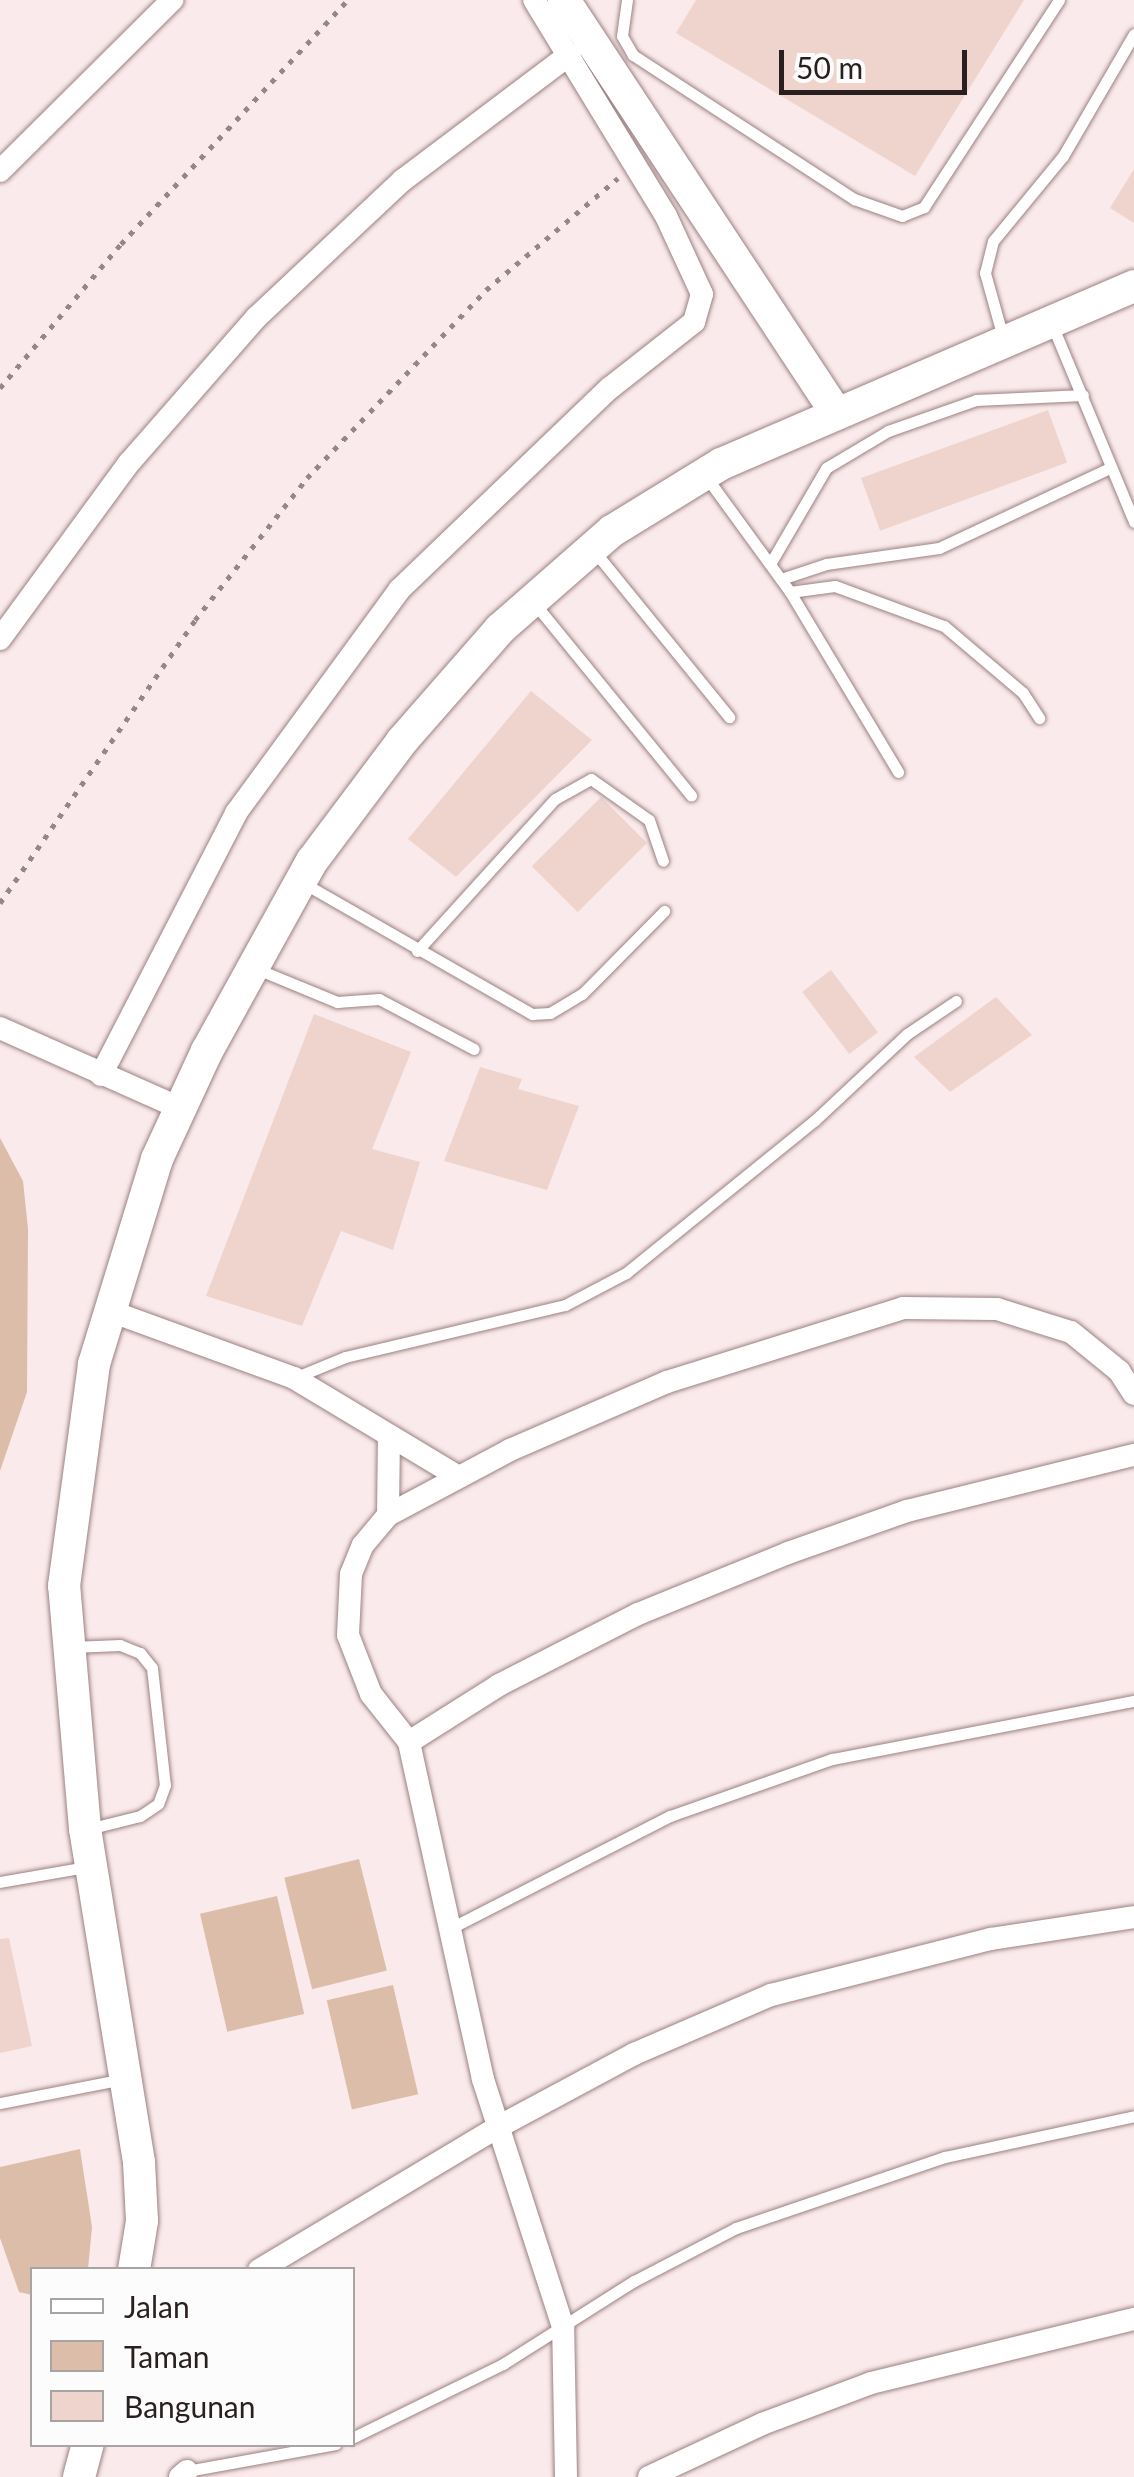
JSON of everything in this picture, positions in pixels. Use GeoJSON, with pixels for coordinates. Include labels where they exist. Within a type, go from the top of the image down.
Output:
{"type":"FeatureCollection","features":[{"type":"Feature","properties":{"kind":"street"},"geometry":{"type":"LineString","coordinates":[[0,171],[172,0]]}},
{"type":"Feature","properties":{"kind":"street"},"geometry":{"type":"LineString","coordinates":[[100,1075],[236,813],[399,590],[610,388],[694,322],[702,294],[635,163],[534,0]]}},
{"type":"Feature","properties":{"kind":"street"},"geometry":{"type":"LineString","coordinates":[[564,0],[835,411]]}},
{"type":"Feature","properties":{"kind":"street"},"geometry":{"type":"LineString","coordinates":[[0,639],[129,463],[257,317],[403,180],[570,54]]}},
{"type":"Feature","properties":{"kind":"street"},"geometry":{"type":"LineString","coordinates":[[134,2267],[142,2221],[128,2078],[85,1830],[64,1586],[94,1364],[157,1159],[182,1108],[301,882],[402,741],[532,601],[592,548],[705,474],[835,411],[1134,286]]}},
{"type":"Feature","properties":{"kind":"street"},"geometry":{"type":"LineString","coordinates":[[0,1028],[182,1108]]}},
{"type":"Feature","properties":{"kind":"street"},"geometry":{"type":"LineString","coordinates":[[566,2477],[563,2326],[498,2126],[449,1928],[409,1742],[371,1694],[348,1635],[350,1574],[388,1515],[459,1476],[667,1382],[903,1308],[997,1308],[1071,1332],[1119,1371],[1134,1394]]}},
{"type":"Feature","properties":{"kind":"street"},"geometry":{"type":"LineString","coordinates":[[110,1311],[294,1378],[459,1476]]}},
{"type":"Feature","properties":{"kind":"street"},"geometry":{"type":"LineString","coordinates":[[388,1515],[389,1437]]}},
{"type":"Feature","properties":{"kind":"street"},"geometry":{"type":"LineString","coordinates":[[409,1742],[499,1685],[638,1614],[788,1553],[907,1511],[1134,1455]]}},
{"type":"Feature","properties":{"kind":"street"},"geometry":{"type":"LineString","coordinates":[[264,2267],[498,2126],[634,2054],[771,1995],[973,1943],[1134,1917]]}},
{"type":"Feature","properties":{"kind":"street"},"geometry":{"type":"LineString","coordinates":[[648,2477],[871,2383],[1134,2320]]}},
{"type":"Feature","properties":{"kind":"street"},"geometry":{"type":"LineString","coordinates":[[79,2477],[87,2447]]}},
{"type":"Feature","properties":{"kind":"lane"},"geometry":{"type":"LineString","coordinates":[[627,0],[622,36],[632,55],[854,199],[902,216],[924,207],[1059,0]]}},
{"type":"Feature","properties":{"kind":"lane"},"geometry":{"type":"LineString","coordinates":[[1005,342],[988,298],[985,273],[992,242],[1064,156],[1134,34]]}},
{"type":"Feature","properties":{"kind":"lane"},"geometry":{"type":"LineString","coordinates":[[1051,323],[1134,522]]}},
{"type":"Feature","properties":{"kind":"lane"},"geometry":{"type":"LineString","coordinates":[[770,564],[826,468],[888,431],[976,400],[1082,396]]}},
{"type":"Feature","properties":{"kind":"lane"},"geometry":{"type":"LineString","coordinates":[[781,580],[826,564],[939,548],[1110,468]]}},
{"type":"Feature","properties":{"kind":"lane"},"geometry":{"type":"LineString","coordinates":[[705,474],[790,592],[898,772]]}},
{"type":"Feature","properties":{"kind":"lane"},"geometry":{"type":"LineString","coordinates":[[592,548],[729,716]]}},
{"type":"Feature","properties":{"kind":"lane"},"geometry":{"type":"LineString","coordinates":[[790,592],[834,586],[944,626],[1012,682],[1039,718]]}},
{"type":"Feature","properties":{"kind":"lane"},"geometry":{"type":"LineString","coordinates":[[532,601],[692,795]]}},
{"type":"Feature","properties":{"kind":"lane"},"geometry":{"type":"LineString","coordinates":[[417,952],[555,799],[591,779],[649,820],[662,861]]}},
{"type":"Feature","properties":{"kind":"lane"},"geometry":{"type":"LineString","coordinates":[[301,882],[417,952],[532,1014],[550,1012],[582,994],[664,911]]}},
{"type":"Feature","properties":{"kind":"lane"},"geometry":{"type":"LineString","coordinates":[[254,967],[338,1002],[379,1000],[474,1049]]}},
{"type":"Feature","properties":{"kind":"lane"},"geometry":{"type":"LineString","coordinates":[[294,1378],[346,1358],[565,1305],[626,1273],[814,1121],[906,1034],[956,1001]]}},
{"type":"Feature","properties":{"kind":"lane"},"geometry":{"type":"LineString","coordinates":[[68,1646],[120,1646],[140,1653],[152,1668],[165,1785],[158,1804],[140,1816],[85,1830]]}},
{"type":"Feature","properties":{"kind":"lane"},"geometry":{"type":"LineString","coordinates":[[449,1928],[670,1816],[832,1759],[1134,1701]]}},
{"type":"Feature","properties":{"kind":"lane"},"geometry":{"type":"LineString","coordinates":[[0,1882],[90,1866]]}},
{"type":"Feature","properties":{"kind":"lane"},"geometry":{"type":"LineString","coordinates":[[0,2103],[128,2078]]}},
{"type":"Feature","properties":{"kind":"lane"},"geometry":{"type":"LineString","coordinates":[[355,2436],[736,2228],[944,2157],[1134,2116]]}},
{"type":"Feature","properties":{"kind":"lane"},"geometry":{"type":"LineString","coordinates":[[183,2474],[321,2447]]}},
{"type":"Feature","properties":{"kind":"path"},"geometry":{"type":"LineString","coordinates":[[0,388],[121,244],[348,0]]}},
{"type":"Feature","properties":{"kind":"path"},"geometry":{"type":"LineString","coordinates":[[0,903],[195,620],[307,478],[486,290],[635,163]]}},
{"type":"Feature","properties":{"kind":"green space"},"geometry":{"type":"Polygon","coordinates":[[[0,1138],[23,1181],[28,1229],[27,1392],[0,1471],[0,1138]]]}},
{"type":"Feature","properties":{"kind":"green space"},"geometry":{"type":"Polygon","coordinates":[[[359,1859],[387,1971],[312,1989],[284,1878],[359,1859]]]}},
{"type":"Feature","properties":{"kind":"green space"},"geometry":{"type":"Polygon","coordinates":[[[277,1896],[304,2014],[227,2032],[200,1914],[277,1896]]]}},
{"type":"Feature","properties":{"kind":"green space"},"geometry":{"type":"Polygon","coordinates":[[[393,1985],[418,2094],[352,2109],[327,2000],[393,1985]]]}},
{"type":"Feature","properties":{"kind":"green space"},"geometry":{"type":"Polygon","coordinates":[[[80,2149],[92,2227],[88,2267],[30,2267],[30,2295],[19,2292],[0,2238],[0,2167],[80,2149]]]}},
{"type":"Feature","properties":{"kind":"building"},"geometry":{"type":"Polygon","coordinates":[[[696,0],[1024,0],[915,176],[676,33],[696,0]]]}},
{"type":"Feature","properties":{"kind":"building"},"geometry":{"type":"Polygon","coordinates":[[[1134,169],[1134,223],[1110,208],[1134,169]]]}},
{"type":"Feature","properties":{"kind":"building"},"geometry":{"type":"Polygon","coordinates":[[[1048,410],[1067,463],[880,531],[861,478],[1048,410]]]}},
{"type":"Feature","properties":{"kind":"building"},"geometry":{"type":"Polygon","coordinates":[[[531,691],[592,740],[456,877],[408,839],[531,691]]]}},
{"type":"Feature","properties":{"kind":"building"},"geometry":{"type":"Polygon","coordinates":[[[601,797],[647,843],[578,912],[532,866],[601,797]]]}},
{"type":"Feature","properties":{"kind":"building"},"geometry":{"type":"Polygon","coordinates":[[[831,970],[878,1032],[849,1054],[802,992],[831,970]]]}},
{"type":"Feature","properties":{"kind":"building"},"geometry":{"type":"Polygon","coordinates":[[[996,997],[1032,1035],[950,1092],[914,1057],[996,997]]]}},
{"type":"Feature","properties":{"kind":"building"},"geometry":{"type":"Polygon","coordinates":[[[314,1014],[411,1052],[372,1149],[420,1162],[393,1250],[341,1231],[302,1326],[206,1296],[314,1014]]]}},
{"type":"Feature","properties":{"kind":"building"},"geometry":{"type":"Polygon","coordinates":[[[480,1067],[522,1079],[518,1089],[579,1106],[547,1190],[444,1161],[480,1067]]]}},
{"type":"Feature","properties":{"kind":"building"},"geometry":{"type":"Polygon","coordinates":[[[9,1938],[32,2046],[0,2053],[0,1939],[9,1938]]]}}]}
